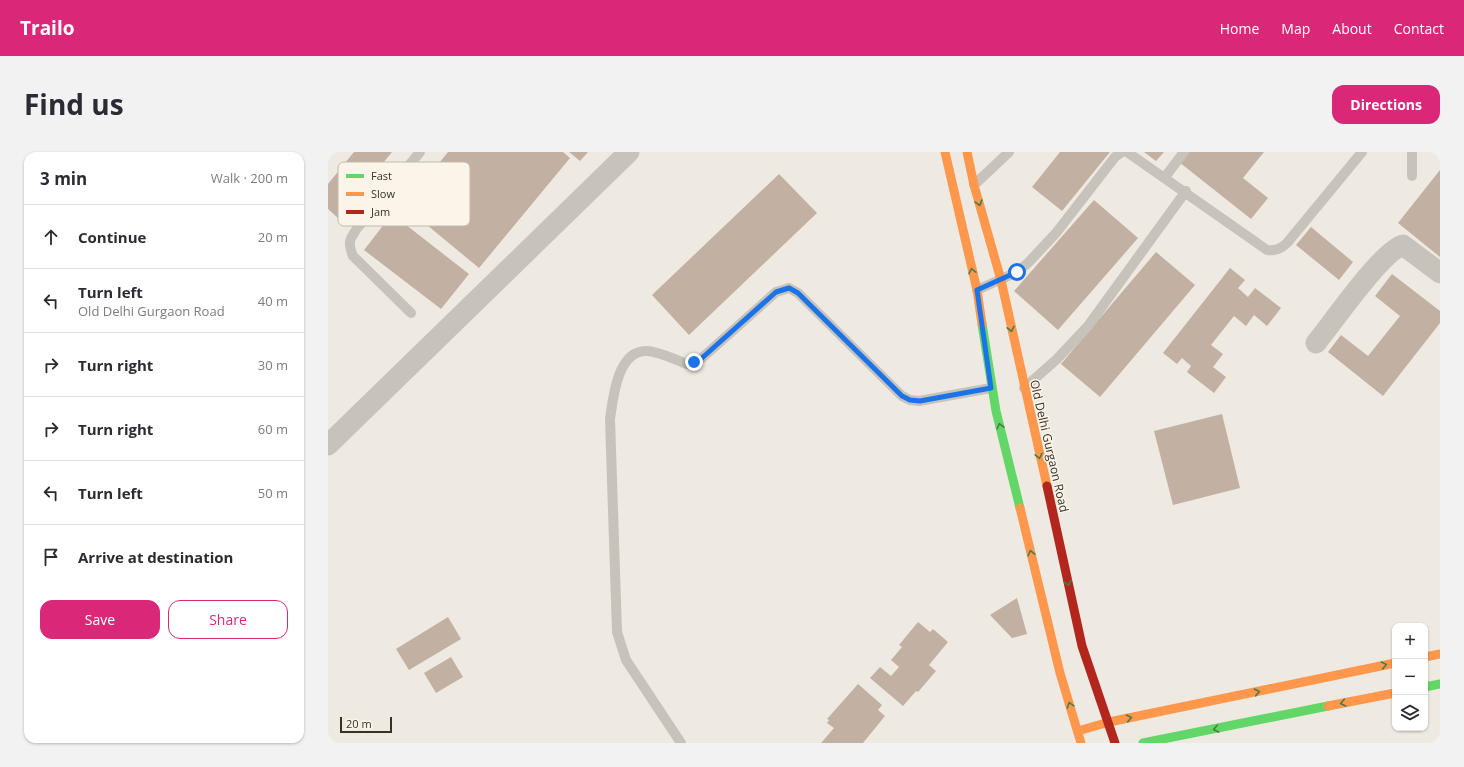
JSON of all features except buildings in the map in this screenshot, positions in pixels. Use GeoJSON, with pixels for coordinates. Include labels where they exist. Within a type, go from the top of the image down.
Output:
{"type":"FeatureCollection","features":[{"type":"Feature","properties":{"kind":"main road"},"geometry":{"type":"LineString","coordinates":[[945,152],[977,290],[991,388],[1060,673],[1081,743]]}},
{"type":"Feature","properties":{"kind":"main road","name":"Old Delhi Gurgaon Road"},"geometry":{"type":"LineString","coordinates":[[967,152],[974,185],[1001,280],[1082,646],[1115,743]]}},
{"type":"Feature","properties":{"kind":"main road"},"geometry":{"type":"LineString","coordinates":[[1428,656],[1440,654]]}},
{"type":"Feature","properties":{"kind":"main road"},"geometry":{"type":"LineString","coordinates":[[1078,731],[1109,722],[1392,664]]}},
{"type":"Feature","properties":{"kind":"main road"},"geometry":{"type":"LineString","coordinates":[[1428,686],[1440,684]]}},
{"type":"Feature","properties":{"kind":"main road"},"geometry":{"type":"LineString","coordinates":[[1143,743],[1392,694]]}},
{"type":"Feature","properties":{"kind":"street"},"geometry":{"type":"LineString","coordinates":[[328,445],[629,152]]}},
{"type":"Feature","properties":{"kind":"street"},"geometry":{"type":"LineString","coordinates":[[1316,343],[1376,266],[1395,248],[1403,245],[1440,273]]}},
{"type":"Feature","properties":{"kind":"lane"},"geometry":{"type":"LineString","coordinates":[[412,162],[420,152]]}},
{"type":"Feature","properties":{"kind":"lane"},"geometry":{"type":"LineString","coordinates":[[974,185],[1009,152]]}},
{"type":"Feature","properties":{"kind":"lane"},"geometry":{"type":"LineString","coordinates":[[977,290],[1017,272],[1028,263],[1056,233],[1115,157],[1122,152]]}},
{"type":"Feature","properties":{"kind":"lane"},"geometry":{"type":"LineString","coordinates":[[1127,152],[1186,191],[1267,250],[1274,251],[1280,249],[1287,242],[1362,152]]}},
{"type":"Feature","properties":{"kind":"lane"},"geometry":{"type":"LineString","coordinates":[[1165,177],[1184,152]]}},
{"type":"Feature","properties":{"kind":"lane"},"geometry":{"type":"LineString","coordinates":[[1412,152],[1412,176]]}},
{"type":"Feature","properties":{"kind":"lane"},"geometry":{"type":"LineString","coordinates":[[1024,388],[1057,359],[1088,326],[1186,191]]}},
{"type":"Feature","properties":{"kind":"lane"},"geometry":{"type":"LineString","coordinates":[[359,226],[351,237],[349,246],[353,256],[411,313]]}},
{"type":"Feature","properties":{"kind":"lane"},"geometry":{"type":"LineString","coordinates":[[681,743],[626,660],[617,632],[610,419],[617,378],[632,356],[639,352],[648,351],[687,364],[694,362],[702,358],[776,292],[789,288],[798,293],[902,396],[910,400],[926,400],[991,388]]}},
{"type":"Feature","properties":{"kind":"traffic: fast"},"geometry":{"type":"LineString","coordinates":[[982,324],[996,411],[1020,508]]}},
{"type":"Feature","properties":{"kind":"traffic: fast"},"geometry":{"type":"LineString","coordinates":[[1428,686],[1440,684]]}},
{"type":"Feature","properties":{"kind":"traffic: fast"},"geometry":{"type":"LineString","coordinates":[[1143,743],[1328,706]]}},
{"type":"Feature","properties":{"kind":"traffic: slow"},"geometry":{"type":"LineString","coordinates":[[945,152],[977,290],[982,324]]}},
{"type":"Feature","properties":{"kind":"traffic: slow"},"geometry":{"type":"LineString","coordinates":[[967,152],[974,185],[1001,280],[1047,486]]}},
{"type":"Feature","properties":{"kind":"traffic: slow"},"geometry":{"type":"LineString","coordinates":[[1020,508],[1060,673],[1081,743]]}},
{"type":"Feature","properties":{"kind":"traffic: slow"},"geometry":{"type":"LineString","coordinates":[[1428,656],[1440,654]]}},
{"type":"Feature","properties":{"kind":"traffic: slow"},"geometry":{"type":"LineString","coordinates":[[1078,731],[1109,722],[1392,664]]}},
{"type":"Feature","properties":{"kind":"traffic: slow"},"geometry":{"type":"LineString","coordinates":[[1328,706],[1392,694]]}},
{"type":"Feature","properties":{"kind":"traffic: jam"},"geometry":{"type":"LineString","coordinates":[[1047,486],[1082,646],[1115,743]]}},
{"type":"Feature","properties":{"kind":"route"},"geometry":{"type":"LineString","coordinates":[[694,362],[702,358],[772,295],[782,289],[789,288],[798,293],[902,396],[910,400],[920,401],[991,388],[977,290],[1017,272]]}}]}
